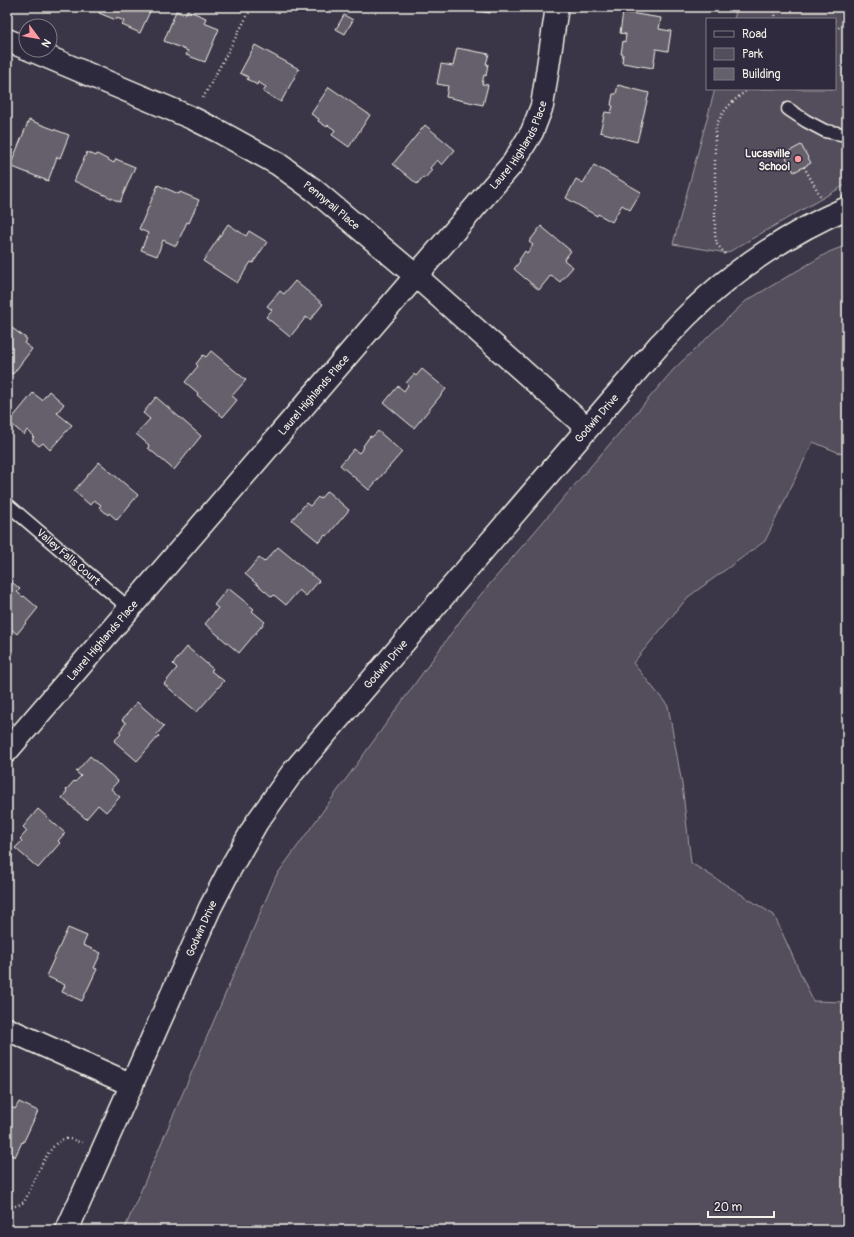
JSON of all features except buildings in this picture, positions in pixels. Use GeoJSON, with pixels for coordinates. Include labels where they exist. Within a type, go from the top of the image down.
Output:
{"type":"FeatureCollection","features":[{"type":"Feature","properties":{"kind":"street","name":"Laurel Highlands Place"},"geometry":{"type":"LineString","coordinates":[[7,751],[513,163],[532,132],[542,106],[558,7]]}},
{"type":"Feature","properties":{"kind":"street"},"geometry":{"type":"LineString","coordinates":[[7,40],[18,45]]}},
{"type":"Feature","properties":{"kind":"street","name":"Pennyrail Place"},"geometry":{"type":"LineString","coordinates":[[50,58],[192,118],[239,142],[284,168],[314,190],[416,276],[587,428]]}},
{"type":"Feature","properties":{"kind":"street","name":"Godwin Drive"},"geometry":{"type":"LineString","coordinates":[[67,1230],[210,908],[257,822],[292,773],[587,428],[660,344],[692,310],[739,271],[777,245],[839,211]]}},
{"type":"Feature","properties":{"kind":"street"},"geometry":{"type":"LineString","coordinates":[[7,1029],[132,1085]]}},
{"type":"Feature","properties":{"kind":"lane"},"geometry":{"type":"LineString","coordinates":[[788,109],[825,132],[847,135]]}},
{"type":"Feature","properties":{"kind":"lane","name":"Valley Falls Court"},"geometry":{"type":"LineString","coordinates":[[7,504],[130,609]]}},
{"type":"Feature","properties":{"kind":"path"},"geometry":{"type":"LineString","coordinates":[[192,118],[252,7]]}},
{"type":"Feature","properties":{"kind":"path"},"geometry":{"type":"LineString","coordinates":[[774,7],[776,18]]}},
{"type":"Feature","properties":{"kind":"path"},"geometry":{"type":"LineString","coordinates":[[836,29],[847,22]]}},
{"type":"Feature","properties":{"kind":"path"},"geometry":{"type":"LineString","coordinates":[[739,271],[717,244],[716,239],[715,131],[716,125],[722,114],[747,90]]}},
{"type":"Feature","properties":{"kind":"path"},"geometry":{"type":"LineString","coordinates":[[804,167],[839,211]]}},
{"type":"Feature","properties":{"kind":"path"},"geometry":{"type":"LineString","coordinates":[[7,1206],[13,1207],[24,1202],[51,1148],[64,1139],[71,1139],[82,1143]]}},
{"type":"Feature","properties":{"kind":"green space"},"geometry":{"type":"Polygon","coordinates":[[[737,7],[847,7],[847,184],[727,253],[673,244],[715,90],[836,90],[836,18],[734,18],[737,7]]]}},
{"type":"Feature","properties":{"kind":"green space"},"geometry":{"type":"Polygon","coordinates":[[[847,245],[847,456],[813,442],[765,541],[688,597],[633,663],[668,706],[682,784],[691,863],[774,915],[813,1001],[847,1002],[847,1230],[124,1230],[276,876],[471,606],[674,369],[746,301],[829,252],[847,245]]]}},
{"type":"Feature","properties":{"kind":"place","name":"Lucasville School"},"geometry":{"type":"Point","coordinates":[798,159]}}]}
